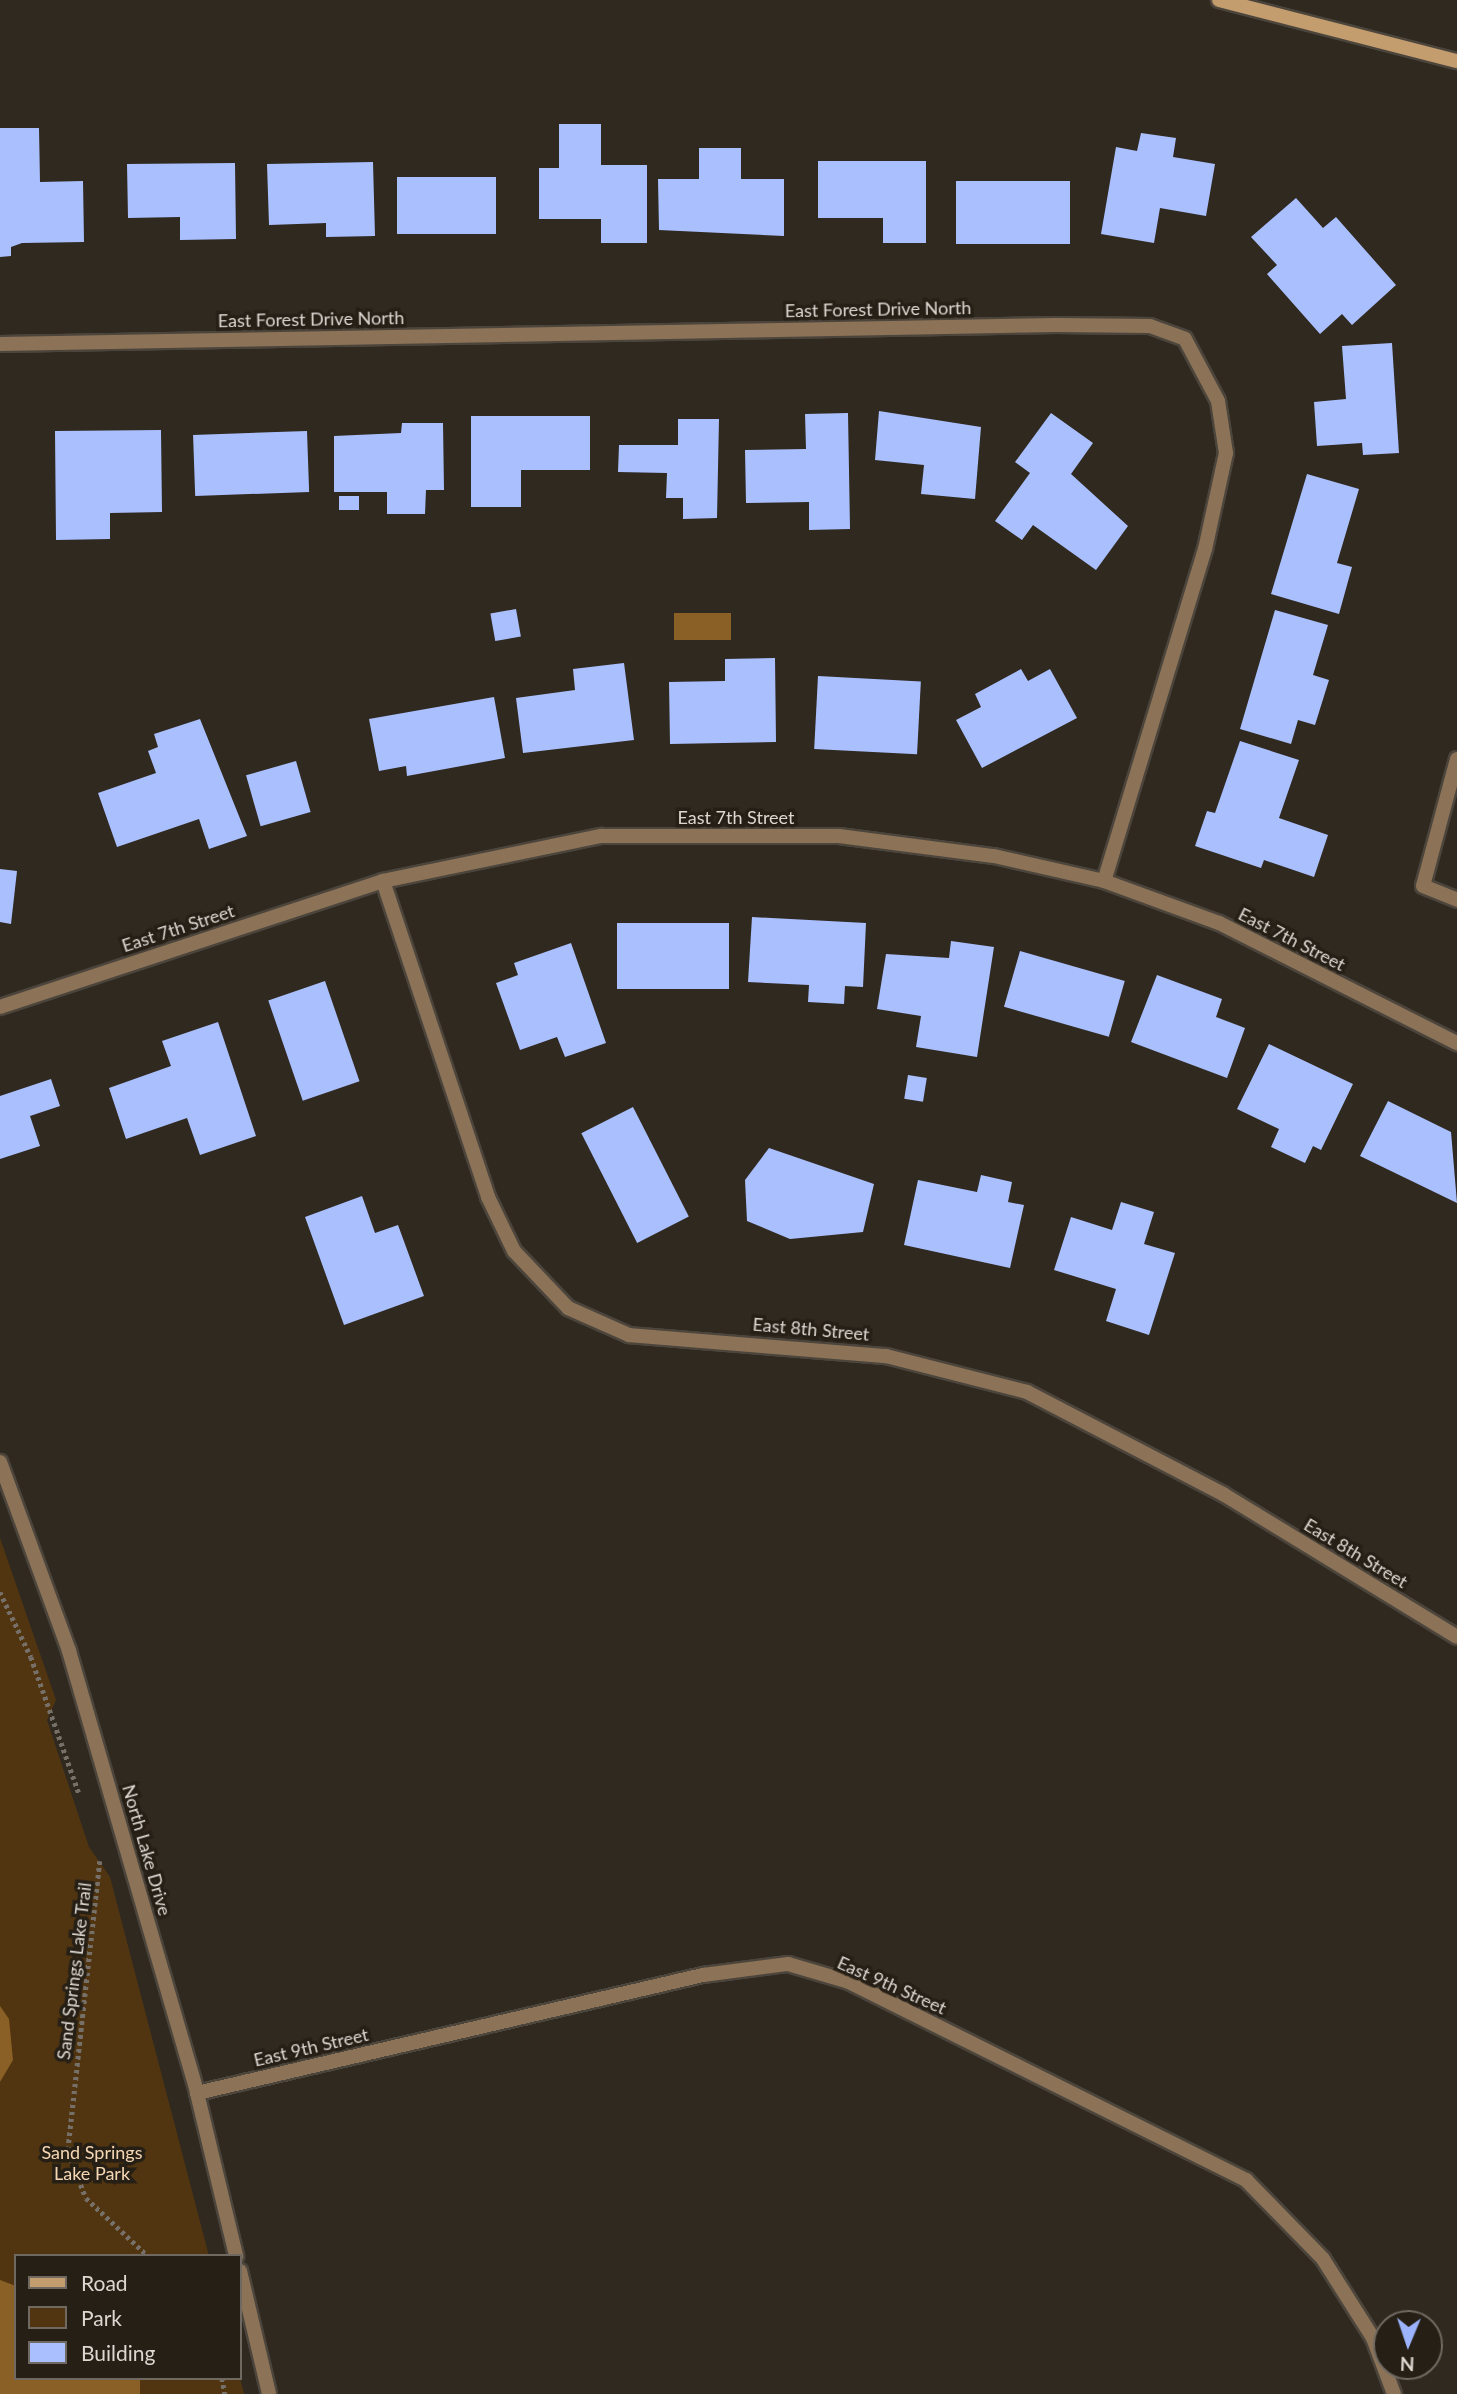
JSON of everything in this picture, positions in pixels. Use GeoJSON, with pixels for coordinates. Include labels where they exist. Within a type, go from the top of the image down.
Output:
{"type":"FeatureCollection","features":[{"type":"Feature","properties":{"kind":"street"},"geometry":{"type":"LineString","coordinates":[[1219,0],[1457,61]]}},
{"type":"Feature","properties":{"kind":"street","name":"East Forest Drive North"},"geometry":{"type":"LineString","coordinates":[[0,344],[1056,324],[1150,326],[1185,339],[1218,401],[1226,453],[1205,550],[1104,881]]}},
{"type":"Feature","properties":{"kind":"street"},"geometry":{"type":"LineString","coordinates":[[1457,759],[1423,886],[1457,900]]}},
{"type":"Feature","properties":{"kind":"street","name":"East 7th Street"},"geometry":{"type":"LineString","coordinates":[[0,1007],[383,881],[600,836],[799,836],[994,856],[1104,881],[1219,923],[1457,1044]]}},
{"type":"Feature","properties":{"kind":"street","name":"East 8th Street"},"geometry":{"type":"LineString","coordinates":[[383,881],[488,1197],[514,1251],[568,1308],[629,1335],[886,1356],[1027,1392],[1223,1494],[1457,1637]]}},
{"type":"Feature","properties":{"kind":"street","name":"North Lake Drive"},"geometry":{"type":"LineString","coordinates":[[0,1462],[69,1651],[197,2093],[236,2254]]}},
{"type":"Feature","properties":{"kind":"street","name":"East 9th Street"},"geometry":{"type":"LineString","coordinates":[[197,2093],[703,1975],[788,1964],[849,1982],[1246,2180],[1323,2259],[1373,2338],[1394,2394]]}},
{"type":"Feature","properties":{"kind":"street"},"geometry":{"type":"LineString","coordinates":[[242,2280],[269,2394]]}},
{"type":"Feature","properties":{"kind":"path"},"geometry":{"type":"LineString","coordinates":[[0,1592],[31,1657],[82,1800]]}},
{"type":"Feature","properties":{"kind":"path","name":"Sand Springs Lake Trail"},"geometry":{"type":"LineString","coordinates":[[100,1851],[100,1900],[67,2121],[68,2152],[86,2198],[146,2254]]}},
{"type":"Feature","properties":{"kind":"green space","name":"Sand Springs Lake Park"},"geometry":{"type":"Polygon","coordinates":[[[0,1538],[56,1700],[47,1720],[89,1847],[110,1877],[208,2254],[14,2254],[14,2380],[240,2380],[244,2394],[0,2394],[0,1538]]]}},
{"type":"Feature","properties":{"kind":"shaded area"},"geometry":{"type":"Polygon","coordinates":[[[674,613],[731,613],[731,640],[674,640],[674,613]]]}},
{"type":"Feature","properties":{"kind":"shaded area"},"geometry":{"type":"Polygon","coordinates":[[[0,2006],[9,2019],[13,2060],[0,2082],[0,2006]]]}},
{"type":"Feature","properties":{"kind":"shaded area"},"geometry":{"type":"Polygon","coordinates":[[[0,2280],[14,2285],[14,2380],[140,2380],[140,2394],[0,2394],[0,2280]]]}},
{"type":"Feature","properties":{"kind":"building"},"geometry":{"type":"Polygon","coordinates":[[[559,124],[601,124],[601,165],[647,165],[647,243],[601,243],[601,219],[539,219],[539,168],[559,168],[559,124]]]}},
{"type":"Feature","properties":{"kind":"building"},"geometry":{"type":"Polygon","coordinates":[[[0,128],[39,128],[40,182],[83,181],[84,242],[22,243],[11,247],[11,256],[0,257],[0,128]]]}},
{"type":"Feature","properties":{"kind":"building"},"geometry":{"type":"Polygon","coordinates":[[[1141,133],[1176,138],[1173,157],[1215,164],[1206,216],[1160,208],[1154,243],[1101,234],[1116,147],[1137,151],[1141,133]]]}},
{"type":"Feature","properties":{"kind":"building"},"geometry":{"type":"Polygon","coordinates":[[[699,148],[741,148],[741,179],[784,179],[784,236],[659,230],[658,179],[699,179],[699,148]]]}},
{"type":"Feature","properties":{"kind":"building"},"geometry":{"type":"Polygon","coordinates":[[[818,161],[926,161],[926,243],[883,243],[883,218],[818,218],[818,161]]]}},
{"type":"Feature","properties":{"kind":"building"},"geometry":{"type":"Polygon","coordinates":[[[373,162],[375,236],[326,237],[326,223],[269,225],[267,164],[373,162]]]}},
{"type":"Feature","properties":{"kind":"building"},"geometry":{"type":"Polygon","coordinates":[[[235,163],[236,239],[180,240],[180,217],[128,218],[127,164],[235,163]]]}},
{"type":"Feature","properties":{"kind":"building"},"geometry":{"type":"Polygon","coordinates":[[[397,177],[496,177],[496,234],[397,234],[397,177]]]}},
{"type":"Feature","properties":{"kind":"building"},"geometry":{"type":"Polygon","coordinates":[[[956,181],[1070,181],[1070,244],[956,244],[956,181]]]}},
{"type":"Feature","properties":{"kind":"building"},"geometry":{"type":"Polygon","coordinates":[[[1296,198],[1323,228],[1336,217],[1396,285],[1352,325],[1342,314],[1320,334],[1267,274],[1277,265],[1251,237],[1296,198]]]}},
{"type":"Feature","properties":{"kind":"building"},"geometry":{"type":"Polygon","coordinates":[[[1392,343],[1399,453],[1363,455],[1362,443],[1317,446],[1314,402],[1346,399],[1342,346],[1392,343]]]}},
{"type":"Feature","properties":{"kind":"building"},"geometry":{"type":"Polygon","coordinates":[[[879,411],[981,427],[975,499],[921,494],[924,465],[875,460],[879,411]]]}},
{"type":"Feature","properties":{"kind":"building"},"geometry":{"type":"Polygon","coordinates":[[[848,413],[850,529],[809,530],[809,502],[746,503],[745,450],[806,449],[805,414],[848,413]]]}},
{"type":"Feature","properties":{"kind":"building"},"geometry":{"type":"Polygon","coordinates":[[[1051,413],[1093,443],[1071,474],[1128,526],[1096,570],[1033,525],[1022,540],[995,521],[1030,473],[1015,462],[1051,413]]]}},
{"type":"Feature","properties":{"kind":"building"},"geometry":{"type":"Polygon","coordinates":[[[471,416],[590,416],[590,470],[521,470],[521,507],[471,507],[471,416]]]}},
{"type":"Feature","properties":{"kind":"building"},"geometry":{"type":"Polygon","coordinates":[[[678,419],[719,419],[717,518],[683,519],[683,498],[666,498],[667,473],[618,472],[619,445],[678,445],[678,419]]]}},
{"type":"Feature","properties":{"kind":"building"},"geometry":{"type":"Polygon","coordinates":[[[402,423],[443,423],[444,490],[426,490],[425,514],[387,514],[387,492],[334,492],[334,436],[401,433],[402,423]]]}},
{"type":"Feature","properties":{"kind":"building"},"geometry":{"type":"Polygon","coordinates":[[[161,430],[162,512],[110,513],[110,539],[56,540],[55,431],[161,430]]]}},
{"type":"Feature","properties":{"kind":"building"},"geometry":{"type":"Polygon","coordinates":[[[307,431],[309,492],[195,496],[193,435],[307,431]]]}},
{"type":"Feature","properties":{"kind":"building"},"geometry":{"type":"Polygon","coordinates":[[[1307,474],[1359,489],[1337,563],[1352,567],[1339,614],[1271,594],[1307,474]]]}},
{"type":"Feature","properties":{"kind":"building"},"geometry":{"type":"Polygon","coordinates":[[[339,496],[359,496],[359,510],[339,510],[339,496]]]}},
{"type":"Feature","properties":{"kind":"building"},"geometry":{"type":"Polygon","coordinates":[[[516,609],[521,637],[495,641],[490,614],[516,609]]]}},
{"type":"Feature","properties":{"kind":"building"},"geometry":{"type":"Polygon","coordinates":[[[1275,610],[1328,625],[1313,675],[1329,680],[1315,725],[1298,720],[1291,744],[1240,729],[1275,610]]]}},
{"type":"Feature","properties":{"kind":"building"},"geometry":{"type":"Polygon","coordinates":[[[775,658],[776,742],[670,744],[669,682],[725,681],[725,659],[775,658]]]}},
{"type":"Feature","properties":{"kind":"building"},"geometry":{"type":"Polygon","coordinates":[[[624,663],[634,740],[523,753],[516,698],[575,690],[573,669],[624,663]]]}},
{"type":"Feature","properties":{"kind":"building"},"geometry":{"type":"Polygon","coordinates":[[[1021,669],[1028,681],[1050,669],[1077,718],[982,768],[956,720],[981,707],[975,694],[1021,669]]]}},
{"type":"Feature","properties":{"kind":"building"},"geometry":{"type":"Polygon","coordinates":[[[818,676],[921,681],[917,754],[814,749],[818,676]]]}},
{"type":"Feature","properties":{"kind":"building"},"geometry":{"type":"Polygon","coordinates":[[[494,697],[505,758],[407,776],[406,766],[379,771],[369,719],[494,697]]]}},
{"type":"Feature","properties":{"kind":"building"},"geometry":{"type":"Polygon","coordinates":[[[200,719],[247,836],[209,849],[199,819],[117,847],[98,793],[156,773],[148,751],[158,747],[154,734],[200,719]]]}},
{"type":"Feature","properties":{"kind":"building"},"geometry":{"type":"Polygon","coordinates":[[[1240,741],[1299,760],[1279,818],[1328,835],[1314,877],[1264,860],[1261,868],[1195,846],[1207,811],[1215,813],[1240,741]]]}},
{"type":"Feature","properties":{"kind":"building"},"geometry":{"type":"Polygon","coordinates":[[[296,761],[311,812],[261,826],[246,775],[296,761]]]}},
{"type":"Feature","properties":{"kind":"building"},"geometry":{"type":"Polygon","coordinates":[[[0,869],[17,871],[11,924],[0,922],[0,869]]]}},
{"type":"Feature","properties":{"kind":"building"},"geometry":{"type":"Polygon","coordinates":[[[752,917],[866,923],[863,987],[845,986],[844,1004],[808,1002],[809,985],[748,982],[752,917]]]}},
{"type":"Feature","properties":{"kind":"building"},"geometry":{"type":"Polygon","coordinates":[[[617,923],[729,923],[729,989],[617,989],[617,923]]]}},
{"type":"Feature","properties":{"kind":"building"},"geometry":{"type":"Polygon","coordinates":[[[951,941],[994,947],[977,1057],[916,1047],[921,1016],[877,1009],[886,954],[949,958],[951,941]]]}},
{"type":"Feature","properties":{"kind":"building"},"geometry":{"type":"Polygon","coordinates":[[[571,943],[606,1043],[565,1057],[557,1037],[520,1050],[496,983],[518,975],[514,963],[571,943]]]}},
{"type":"Feature","properties":{"kind":"building"},"geometry":{"type":"Polygon","coordinates":[[[1020,951],[1125,981],[1109,1037],[1004,1007],[1020,951]]]}},
{"type":"Feature","properties":{"kind":"building"},"geometry":{"type":"Polygon","coordinates":[[[1157,975],[1222,999],[1216,1017],[1245,1028],[1227,1078],[1131,1042],[1157,975]]]}},
{"type":"Feature","properties":{"kind":"building"},"geometry":{"type":"Polygon","coordinates":[[[325,981],[360,1081],[303,1101],[268,1001],[325,981]]]}},
{"type":"Feature","properties":{"kind":"building"},"geometry":{"type":"Polygon","coordinates":[[[218,1022],[256,1136],[200,1155],[187,1118],[126,1139],[109,1088],[171,1066],[162,1041],[218,1022]]]}},
{"type":"Feature","properties":{"kind":"building"},"geometry":{"type":"Polygon","coordinates":[[[1269,1044],[1353,1084],[1321,1150],[1313,1146],[1305,1163],[1271,1147],[1279,1129],[1237,1109],[1269,1044]]]}},
{"type":"Feature","properties":{"kind":"building"},"geometry":{"type":"Polygon","coordinates":[[[908,1075],[927,1078],[923,1102],[904,1099],[908,1075]]]}},
{"type":"Feature","properties":{"kind":"building"},"geometry":{"type":"Polygon","coordinates":[[[51,1079],[60,1106],[30,1116],[40,1146],[0,1159],[0,1096],[51,1079]]]}},
{"type":"Feature","properties":{"kind":"building"},"geometry":{"type":"Polygon","coordinates":[[[1388,1101],[1451,1132],[1457,1203],[1360,1156],[1388,1101]]]}},
{"type":"Feature","properties":{"kind":"building"},"geometry":{"type":"Polygon","coordinates":[[[633,1107],[689,1217],[637,1243],[581,1133],[633,1107]]]}},
{"type":"Feature","properties":{"kind":"building"},"geometry":{"type":"Polygon","coordinates":[[[769,1148],[874,1184],[863,1232],[790,1239],[747,1221],[745,1180],[769,1148]]]}},
{"type":"Feature","properties":{"kind":"building"},"geometry":{"type":"Polygon","coordinates":[[[981,1175],[1012,1182],[1008,1202],[1024,1205],[1010,1268],[904,1245],[918,1180],[977,1192],[981,1175]]]}},
{"type":"Feature","properties":{"kind":"building"},"geometry":{"type":"Polygon","coordinates":[[[362,1196],[375,1233],[398,1225],[424,1296],[344,1325],[305,1217],[362,1196]]]}},
{"type":"Feature","properties":{"kind":"building"},"geometry":{"type":"Polygon","coordinates":[[[1121,1202],[1154,1212],[1144,1244],[1175,1253],[1149,1335],[1106,1321],[1116,1289],[1054,1270],[1071,1217],[1112,1230],[1121,1202]]]}}]}
